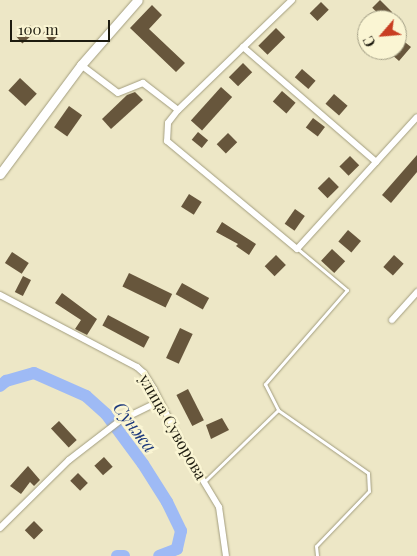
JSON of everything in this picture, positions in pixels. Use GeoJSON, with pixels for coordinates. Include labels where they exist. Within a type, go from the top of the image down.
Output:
{"type":"FeatureCollection","features":[{"type":"Feature","properties":{"kind":"street"},"geometry":{"type":"LineString","coordinates":[[0,174],[81,65],[138,0]]}},
{"type":"Feature","properties":{"kind":"street"},"geometry":{"type":"LineString","coordinates":[[292,0],[178,110],[168,123],[167,141],[297,249],[417,117]]}},
{"type":"Feature","properties":{"kind":"street"},"geometry":{"type":"LineString","coordinates":[[242,47],[376,162]]}},
{"type":"Feature","properties":{"kind":"street"},"geometry":{"type":"LineString","coordinates":[[81,65],[118,93],[143,83],[178,110]]}},
{"type":"Feature","properties":{"kind":"street"},"geometry":{"type":"LineString","coordinates":[[392,320],[417,292]]}},
{"type":"Feature","properties":{"kind":"street"},"geometry":{"type":"LineString","coordinates":[[0,305],[3,297]]}},
{"type":"Feature","properties":{"kind":"street","name":"улица Суворова"},"geometry":{"type":"LineString","coordinates":[[3,297],[137,367],[144,373],[160,400],[184,449],[219,506],[223,518],[226,556]]}},
{"type":"Feature","properties":{"kind":"street"},"geometry":{"type":"LineString","coordinates":[[0,528],[69,460],[121,420],[160,400]]}},
{"type":"Feature","properties":{"kind":"lane"},"geometry":{"type":"LineString","coordinates":[[297,249],[347,290],[265,384],[278,410],[368,473],[369,491],[316,546],[317,556]]}},
{"type":"Feature","properties":{"kind":"lane"},"geometry":{"type":"LineString","coordinates":[[205,481],[278,410]]}},
{"type":"Feature","properties":{"kind":"building"},"geometry":{"type":"Polygon","coordinates":[[[380,0],[390,10],[374,10],[372,8],[380,0]]]}},
{"type":"Feature","properties":{"kind":"building"},"geometry":{"type":"Polygon","coordinates":[[[321,2],[329,10],[317,21],[310,13],[321,2]]]}},
{"type":"Feature","properties":{"kind":"building"},"geometry":{"type":"Polygon","coordinates":[[[152,5],[162,15],[149,29],[185,63],[176,72],[130,28],[152,5]]]}},
{"type":"Feature","properties":{"kind":"building"},"geometry":{"type":"Polygon","coordinates":[[[30,25],[36,32],[22,44],[16,37],[30,25]]]}},
{"type":"Feature","properties":{"kind":"building"},"geometry":{"type":"Polygon","coordinates":[[[51,26],[59,35],[51,42],[43,33],[51,26]]]}},
{"type":"Feature","properties":{"kind":"building"},"geometry":{"type":"Polygon","coordinates":[[[276,28],[285,37],[268,55],[258,46],[276,28]]]}},
{"type":"Feature","properties":{"kind":"building"},"geometry":{"type":"Polygon","coordinates":[[[407,44],[411,47],[407,52],[407,44]]]}},
{"type":"Feature","properties":{"kind":"building"},"geometry":{"type":"Polygon","coordinates":[[[243,63],[252,72],[238,86],[229,77],[243,63]]]}},
{"type":"Feature","properties":{"kind":"building"},"geometry":{"type":"Polygon","coordinates":[[[302,69],[316,81],[308,89],[295,77],[302,69]]]}},
{"type":"Feature","properties":{"kind":"building"},"geometry":{"type":"Polygon","coordinates":[[[20,78],[37,94],[25,106],[8,90],[20,78]]]}},
{"type":"Feature","properties":{"kind":"building"},"geometry":{"type":"Polygon","coordinates":[[[221,87],[232,97],[202,130],[191,120],[221,87]]]}},
{"type":"Feature","properties":{"kind":"building"},"geometry":{"type":"Polygon","coordinates":[[[282,91],[296,103],[286,113],[273,102],[282,91]]]}},
{"type":"Feature","properties":{"kind":"building"},"geometry":{"type":"Polygon","coordinates":[[[135,92],[143,100],[111,129],[102,119],[127,95],[135,92]]]}},
{"type":"Feature","properties":{"kind":"building"},"geometry":{"type":"Polygon","coordinates":[[[334,94],[348,106],[339,116],[325,104],[334,94]]]}},
{"type":"Feature","properties":{"kind":"building"},"geometry":{"type":"Polygon","coordinates":[[[69,106],[82,115],[67,136],[54,127],[69,106]]]}},
{"type":"Feature","properties":{"kind":"building"},"geometry":{"type":"Polygon","coordinates":[[[313,118],[325,127],[318,137],[306,128],[313,118]]]}},
{"type":"Feature","properties":{"kind":"building"},"geometry":{"type":"Polygon","coordinates":[[[198,132],[208,140],[202,148],[192,140],[198,132]]]}},
{"type":"Feature","properties":{"kind":"building"},"geometry":{"type":"Polygon","coordinates":[[[228,133],[237,142],[226,154],[217,144],[228,133]]]}},
{"type":"Feature","properties":{"kind":"building"},"geometry":{"type":"Polygon","coordinates":[[[417,155],[417,172],[391,203],[382,195],[417,155]]]}},
{"type":"Feature","properties":{"kind":"building"},"geometry":{"type":"Polygon","coordinates":[[[350,156],[359,165],[349,176],[339,167],[350,156]]]}},
{"type":"Feature","properties":{"kind":"building"},"geometry":{"type":"Polygon","coordinates":[[[329,177],[339,187],[328,198],[318,188],[329,177]]]}},
{"type":"Feature","properties":{"kind":"building"},"geometry":{"type":"Polygon","coordinates":[[[189,194],[202,202],[194,215],[181,207],[189,194]]]}},
{"type":"Feature","properties":{"kind":"building"},"geometry":{"type":"Polygon","coordinates":[[[295,209],[305,216],[295,231],[285,224],[295,209]]]}},
{"type":"Feature","properties":{"kind":"building"},"geometry":{"type":"Polygon","coordinates":[[[222,222],[256,244],[249,255],[236,246],[238,244],[216,232],[222,222]]]}},
{"type":"Feature","properties":{"kind":"building"},"geometry":{"type":"Polygon","coordinates":[[[348,230],[361,241],[351,252],[338,241],[348,230]]]}},
{"type":"Feature","properties":{"kind":"building"},"geometry":{"type":"Polygon","coordinates":[[[332,249],[345,261],[334,273],[321,261],[332,249]]]}},
{"type":"Feature","properties":{"kind":"building"},"geometry":{"type":"Polygon","coordinates":[[[12,252],[29,263],[22,274],[5,263],[12,252]]]}},
{"type":"Feature","properties":{"kind":"building"},"geometry":{"type":"Polygon","coordinates":[[[276,255],[286,265],[275,276],[265,266],[276,255]]]}},
{"type":"Feature","properties":{"kind":"building"},"geometry":{"type":"Polygon","coordinates":[[[394,255],[404,264],[393,276],[383,267],[394,255]]]}},
{"type":"Feature","properties":{"kind":"building"},"geometry":{"type":"Polygon","coordinates":[[[129,273],[172,294],[166,308],[122,286],[129,273]]]}},
{"type":"Feature","properties":{"kind":"building"},"geometry":{"type":"Polygon","coordinates":[[[23,276],[31,280],[23,296],[15,292],[23,276]]]}},
{"type":"Feature","properties":{"kind":"building"},"geometry":{"type":"Polygon","coordinates":[[[182,283],[209,298],[203,309],[176,294],[182,283]]]}},
{"type":"Feature","properties":{"kind":"building"},"geometry":{"type":"Polygon","coordinates":[[[62,293],[97,319],[87,335],[75,329],[81,320],[55,303],[62,293]]]}},
{"type":"Feature","properties":{"kind":"building"},"geometry":{"type":"Polygon","coordinates":[[[108,315],[149,337],[144,348],[102,326],[108,315]]]}},
{"type":"Feature","properties":{"kind":"building"},"geometry":{"type":"Polygon","coordinates":[[[180,328],[193,334],[179,364],[166,358],[180,328]]]}},
{"type":"Feature","properties":{"kind":"building"},"geometry":{"type":"Polygon","coordinates":[[[188,389],[204,420],[192,426],[176,395],[188,389]]]}},
{"type":"Feature","properties":{"kind":"building"},"geometry":{"type":"Polygon","coordinates":[[[222,418],[229,430],[211,439],[206,425],[222,418]]]}},
{"type":"Feature","properties":{"kind":"building"},"geometry":{"type":"Polygon","coordinates":[[[59,421],[77,440],[69,448],[51,429],[59,421]]]}},
{"type":"Feature","properties":{"kind":"building"},"geometry":{"type":"Polygon","coordinates":[[[104,457],[113,467],[103,475],[94,466],[104,457]]]}},
{"type":"Feature","properties":{"kind":"building"},"geometry":{"type":"Polygon","coordinates":[[[28,466],[40,480],[34,486],[30,482],[21,494],[10,486],[28,466]]]}},
{"type":"Feature","properties":{"kind":"building"},"geometry":{"type":"Polygon","coordinates":[[[78,473],[88,483],[80,491],[70,481],[78,473]]]}},
{"type":"Feature","properties":{"kind":"building"},"geometry":{"type":"Polygon","coordinates":[[[34,521],[43,530],[34,539],[25,530],[34,521]]]}},
{"type":"Feature","properties":{"kind":"waterway","name":"Сунжа"},"geometry":{"type":"LineString","coordinates":[[0,386],[6,381],[34,373],[86,396],[106,414],[143,464],[167,502],[181,531],[177,549],[159,556]]}},
{"type":"Feature","properties":{"kind":"waterway","name":"Сунжа"},"geometry":{"type":"LineString","coordinates":[[117,556],[124,556]]}}]}
